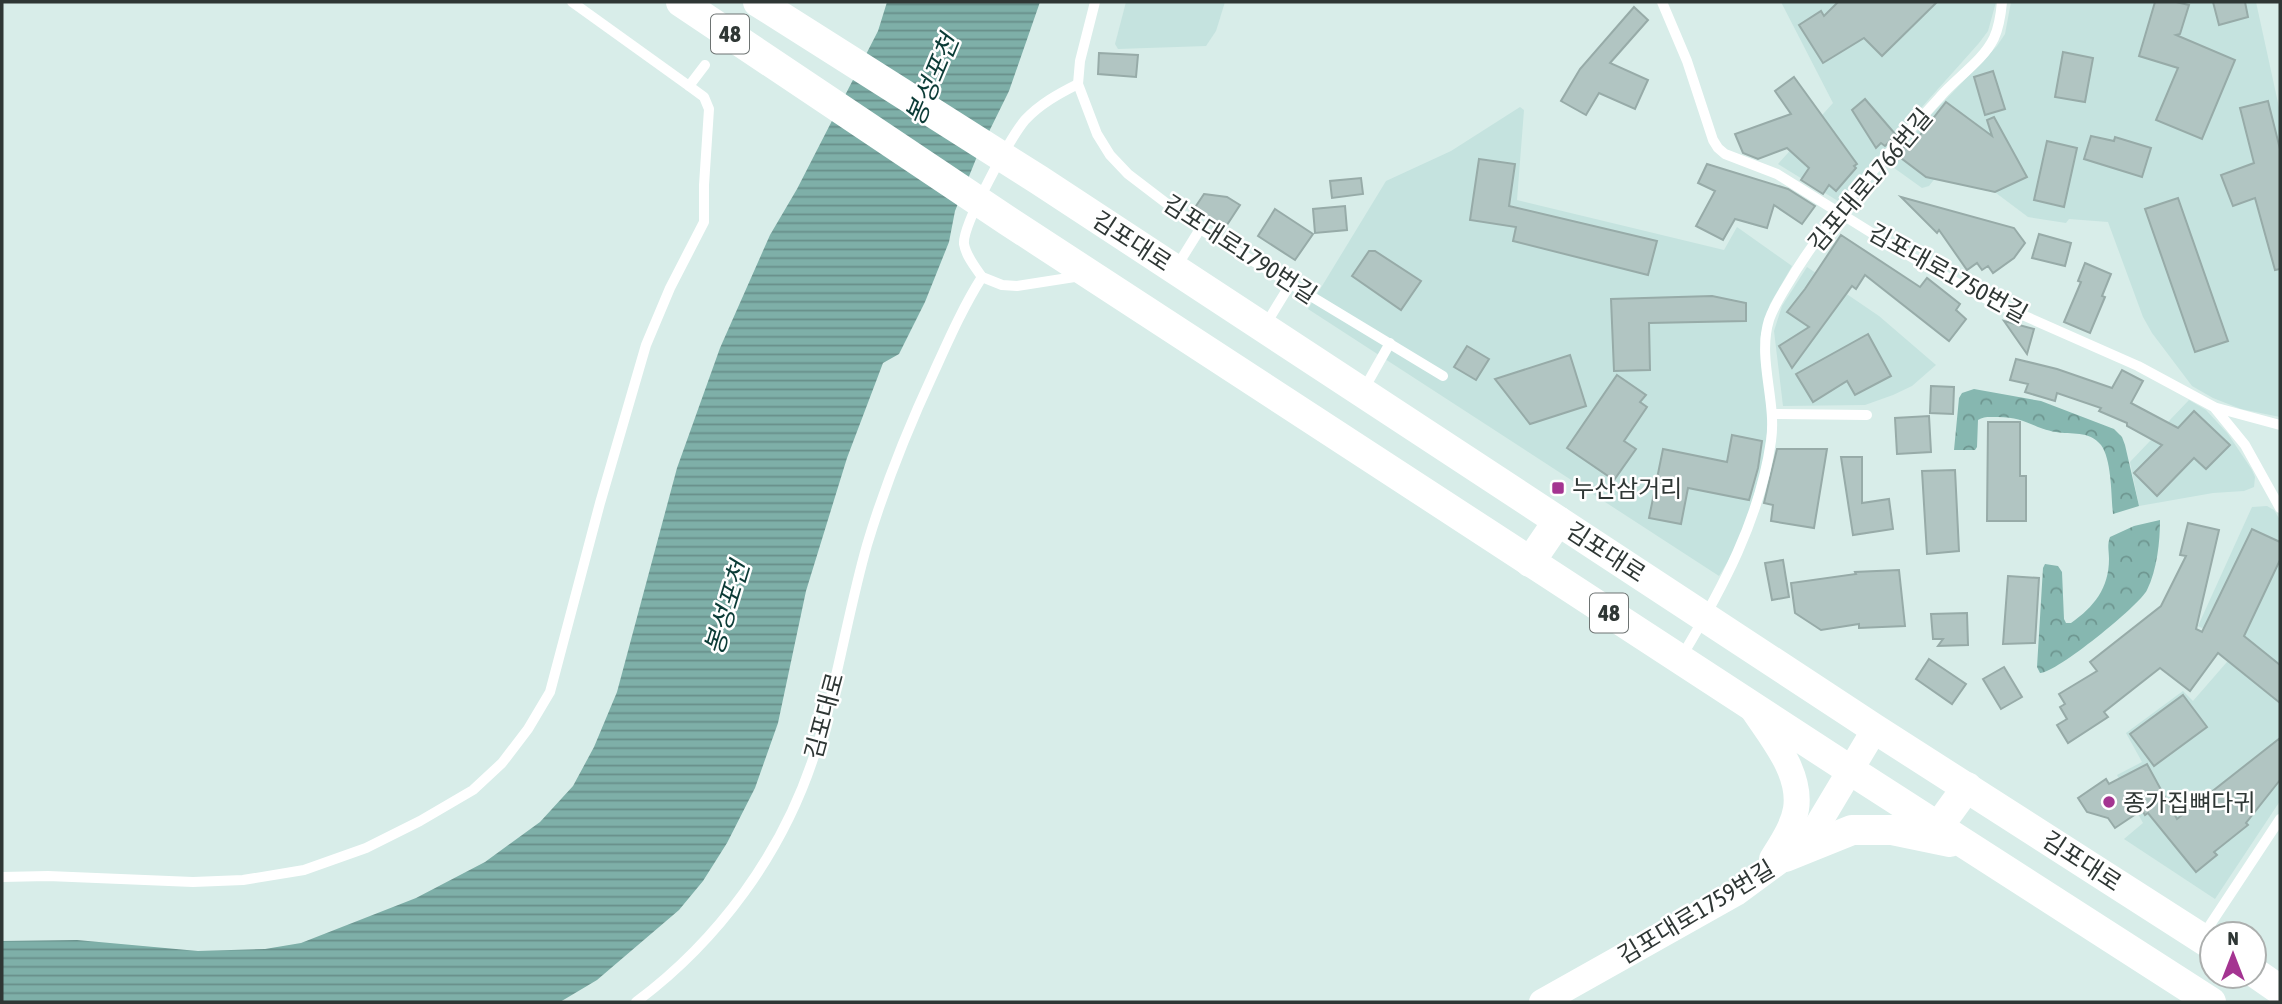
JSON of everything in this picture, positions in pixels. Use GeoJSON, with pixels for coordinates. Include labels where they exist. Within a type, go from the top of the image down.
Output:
{"type":"FeatureCollection","features":[{"type":"Feature","properties":{"kind":"main road","name":"김포대로"},"geometry":{"type":"LineString","coordinates":[[681,2],[1090,275],[1968,846],[2198,999]]}},
{"type":"Feature","properties":{"kind":"main road","name":"김포대로"},"geometry":{"type":"LineString","coordinates":[[758,2],[1039,180],[1875,729],[2198,935]]}},
{"type":"Feature","properties":{"kind":"main road"},"geometry":{"type":"LineString","coordinates":[[1530,562],[1558,521]]}},
{"type":"Feature","properties":{"kind":"main road"},"geometry":{"type":"LineString","coordinates":[[1938,827],[1967,787]]}},
{"type":"Feature","properties":{"kind":"main road"},"geometry":{"type":"LineString","coordinates":[[1776,863],[1852,830],[1892,830],[1968,846]]}},
{"type":"Feature","properties":{"kind":"street"},"geometry":{"type":"LineString","coordinates":[[1749,704],[1783,756],[1793,777],[1796,794],[1796,809],[1776,863]]}},
{"type":"Feature","properties":{"kind":"street","name":"김포대로1759번길"},"geometry":{"type":"LineString","coordinates":[[1542,1002],[1736,893],[1776,863],[1817,826],[1875,729]]}},
{"type":"Feature","properties":{"kind":"lane"},"geometry":{"type":"LineString","coordinates":[[2,877],[48,876],[193,882],[243,880],[304,870],[366,848],[420,821],[472,790],[502,764],[528,730],[550,692],[600,503],[646,345],[670,288],[704,222],[709,109],[704,97],[572,2]]}},
{"type":"Feature","properties":{"kind":"lane","name":"김포대로1790번길"},"geometry":{"type":"LineString","coordinates":[[1095,2],[1080,61],[1078,84],[1097,134],[1110,155],[1128,174],[1200,229],[1443,376]]}},
{"type":"Feature","properties":{"kind":"lane","name":"김포대로1750번길"},"geometry":{"type":"LineString","coordinates":[[1662,2],[1675,30],[1710,131],[1718,148],[1725,154],[1777,174],[1904,253],[1984,298],[2138,366],[2214,407],[2245,445],[2280,508]]}},
{"type":"Feature","properties":{"kind":"lane","name":"김포대로1766번길"},"geometry":{"type":"LineString","coordinates":[[1680,659],[1738,552],[1757,503],[1769,456],[1773,414],[1765,343],[1769,320],[1788,282],[1838,211],[1994,38],[2002,2]]}},
{"type":"Feature","properties":{"kind":"lane"},"geometry":{"type":"LineString","coordinates":[[690,86],[705,65]]}},
{"type":"Feature","properties":{"kind":"lane"},"geometry":{"type":"LineString","coordinates":[[1078,84],[1048,100],[1026,119],[1015,134],[967,224],[964,245],[968,257],[982,277],[1002,285],[1017,286],[1090,275]]}},
{"type":"Feature","properties":{"kind":"lane"},"geometry":{"type":"LineString","coordinates":[[1175,270],[1200,229]]}},
{"type":"Feature","properties":{"kind":"lane","name":"김포대로"},"geometry":{"type":"LineString","coordinates":[[636,1002],[691,956],[719,924],[768,858],[791,814],[821,734],[867,546],[897,456],[954,329],[982,277]]}},
{"type":"Feature","properties":{"kind":"lane"},"geometry":{"type":"LineString","coordinates":[[1264,328],[1291,283]]}},
{"type":"Feature","properties":{"kind":"lane"},"geometry":{"type":"LineString","coordinates":[[1362,392],[1391,343]]}},
{"type":"Feature","properties":{"kind":"lane"},"geometry":{"type":"LineString","coordinates":[[2214,407],[2280,425]]}},
{"type":"Feature","properties":{"kind":"lane"},"geometry":{"type":"LineString","coordinates":[[1773,414],[1867,415]]}},
{"type":"Feature","properties":{"kind":"lane"},"geometry":{"type":"LineString","coordinates":[[2219,920],[2280,818]]}},
{"type":"Feature","properties":{"kind":"shaded area"},"geometry":{"type":"Polygon","coordinates":[[[1126,2],[1225,2],[1216,31],[1206,46],[1118,49],[1115,44],[1126,2]]]}},
{"type":"Feature","properties":{"kind":"shaded area"},"geometry":{"type":"Polygon","coordinates":[[[1781,2],[1996,2],[1988,31],[1979,43],[1838,201],[1778,164],[1833,103],[1781,2]]]}},
{"type":"Feature","properties":{"kind":"shaded area"},"geometry":{"type":"Polygon","coordinates":[[[2011,2],[2256,2],[2280,112],[2280,417],[2241,409],[2192,386],[2143,317],[2108,222],[2069,219],[2066,223],[2028,217],[1996,193],[1972,147],[1961,145],[1929,186],[1922,188],[1890,165],[1931,115],[1997,46],[2005,34],[2011,2]]]}},
{"type":"Feature","properties":{"kind":"shaded area"},"geometry":{"type":"Polygon","coordinates":[[[1520,107],[1524,110],[1517,200],[1724,250],[1737,227],[1792,266],[1770,304],[1760,338],[1768,423],[1764,457],[1749,514],[1733,553],[1719,576],[1308,309],[1386,181],[1451,151],[1520,107]]]}},
{"type":"Feature","properties":{"kind":"shaded area"},"geometry":{"type":"Polygon","coordinates":[[[1807,267],[1879,316],[1936,365],[1912,386],[1865,405],[1783,406],[1774,331],[1782,306],[1807,267]]]}},
{"type":"Feature","properties":{"kind":"shaded area"},"geometry":{"type":"Polygon","coordinates":[[[2189,400],[2206,410],[2228,434],[2252,470],[2255,477],[2254,487],[2244,491],[2213,493],[2139,506],[2130,462],[2189,400]]]}},
{"type":"Feature","properties":{"kind":"shaded area"},"geometry":{"type":"Polygon","coordinates":[[[2267,506],[2274,510],[2280,520],[2280,801],[2215,899],[2124,839],[2143,823],[2117,775],[2142,762],[2126,733],[2183,691],[2193,701],[2240,647],[2198,626],[2252,507],[2267,506]]]}},
{"type":"Feature","properties":{"kind":"green space"},"geometry":{"type":"Polygon","coordinates":[[[1974,389],[2041,401],[2114,429],[2125,445],[2139,506],[2113,514],[2105,452],[2096,440],[2085,435],[2048,430],[2007,417],[1987,417],[1978,420],[1975,450],[1954,450],[1959,398],[1962,393],[1974,389]]]}},
{"type":"Feature","properties":{"kind":"green space"},"geometry":{"type":"Polygon","coordinates":[[[2160,520],[2156,565],[2147,590],[2141,598],[2114,624],[2062,663],[2040,673],[2037,667],[2045,564],[2058,566],[2062,572],[2064,619],[2066,623],[2071,623],[2087,610],[2103,588],[2108,569],[2110,537],[2134,526],[2160,520]]]}},
{"type":"Feature","properties":{"kind":"water","name":"봉성포천"},"geometry":{"type":"Polygon","coordinates":[[[887,2],[1040,2],[1009,91],[978,154],[955,211],[949,242],[925,302],[899,354],[883,363],[847,458],[806,591],[778,723],[755,788],[727,843],[703,881],[679,910],[597,980],[560,1002],[2,1002],[2,941],[77,940],[198,951],[265,949],[301,943],[416,898],[485,862],[540,822],[573,786],[594,747],[617,692],[677,468],[720,348],[770,235],[797,189],[878,31],[887,2]]]}},
{"type":"Feature","properties":{"kind":"building"},"geometry":{"type":"Polygon","coordinates":[[[1838,2],[1937,2],[1882,56],[1864,38],[1823,63],[1799,25],[1821,11],[1824,16],[1838,2]]]}},
{"type":"Feature","properties":{"kind":"building"},"geometry":{"type":"Polygon","coordinates":[[[2155,2],[2189,5],[2180,34],[2176,35],[2235,60],[2202,139],[2156,120],[2178,68],[2139,56],[2155,2]]]}},
{"type":"Feature","properties":{"kind":"building"},"geometry":{"type":"Polygon","coordinates":[[[2213,2],[2245,2],[2248,17],[2219,25],[2213,2]]]}},
{"type":"Feature","properties":{"kind":"building"},"geometry":{"type":"Polygon","coordinates":[[[1634,7],[1648,20],[1610,63],[1648,80],[1635,109],[1599,93],[1586,115],[1561,101],[1580,69],[1634,7]]]}},
{"type":"Feature","properties":{"kind":"building"},"geometry":{"type":"Polygon","coordinates":[[[2063,52],[2093,58],[2085,102],[2055,97],[2063,52]]]}},
{"type":"Feature","properties":{"kind":"building"},"geometry":{"type":"Polygon","coordinates":[[[1099,53],[1138,55],[1136,77],[1098,74],[1099,53]]]}},
{"type":"Feature","properties":{"kind":"building"},"geometry":{"type":"Polygon","coordinates":[[[1993,71],[2005,109],[1985,115],[1974,77],[1993,71]]]}},
{"type":"Feature","properties":{"kind":"building"},"geometry":{"type":"Polygon","coordinates":[[[1794,77],[1857,164],[1836,191],[1829,185],[1823,194],[1801,180],[1809,168],[1787,148],[1758,159],[1743,153],[1735,134],[1791,114],[1775,91],[1794,77]]]}},
{"type":"Feature","properties":{"kind":"building"},"geometry":{"type":"Polygon","coordinates":[[[1865,99],[1896,135],[1885,146],[1881,143],[1876,148],[1852,110],[1865,99]]]}},
{"type":"Feature","properties":{"kind":"building"},"geometry":{"type":"Polygon","coordinates":[[[2268,101],[2280,149],[2280,269],[2275,270],[2255,198],[2233,206],[2221,175],[2254,163],[2240,108],[2268,101]]]}},
{"type":"Feature","properties":{"kind":"building"},"geometry":{"type":"Polygon","coordinates":[[[1946,102],[1992,136],[1987,120],[1994,117],[2027,177],[1995,192],[1926,177],[1897,155],[1905,146],[1909,149],[1946,102]]]}},
{"type":"Feature","properties":{"kind":"building"},"geometry":{"type":"Polygon","coordinates":[[[2091,136],[2114,141],[2115,137],[2151,148],[2142,177],[2084,159],[2091,136]]]}},
{"type":"Feature","properties":{"kind":"building"},"geometry":{"type":"Polygon","coordinates":[[[2047,141],[2077,148],[2064,207],[2034,200],[2047,141]]]}},
{"type":"Feature","properties":{"kind":"building"},"geometry":{"type":"Polygon","coordinates":[[[1479,159],[1515,164],[1509,206],[1657,241],[1648,275],[1513,241],[1516,227],[1470,220],[1479,159]]]}},
{"type":"Feature","properties":{"kind":"building"},"geometry":{"type":"Polygon","coordinates":[[[1707,164],[1788,189],[1815,206],[1802,224],[1774,205],[1767,228],[1735,219],[1723,240],[1696,226],[1715,191],[1698,183],[1707,164]]]}},
{"type":"Feature","properties":{"kind":"building"},"geometry":{"type":"Polygon","coordinates":[[[1361,178],[1363,194],[1332,198],[1330,181],[1361,178]]]}},
{"type":"Feature","properties":{"kind":"building"},"geometry":{"type":"Polygon","coordinates":[[[1204,194],[1227,197],[1240,205],[1225,228],[1194,209],[1204,194]]]}},
{"type":"Feature","properties":{"kind":"building"},"geometry":{"type":"Polygon","coordinates":[[[1901,197],[2014,228],[2025,243],[2014,258],[1993,273],[1988,266],[1982,270],[1977,263],[1967,270],[1939,230],[1937,233],[1901,197]]]}},
{"type":"Feature","properties":{"kind":"building"},"geometry":{"type":"Polygon","coordinates":[[[2178,198],[2228,341],[2195,352],[2145,209],[2178,198]]]}},
{"type":"Feature","properties":{"kind":"building"},"geometry":{"type":"Polygon","coordinates":[[[1345,206],[1347,230],[1315,233],[1313,209],[1345,206]]]}},
{"type":"Feature","properties":{"kind":"building"},"geometry":{"type":"Polygon","coordinates":[[[1275,209],[1313,234],[1295,260],[1258,236],[1275,209]]]}},
{"type":"Feature","properties":{"kind":"building"},"geometry":{"type":"Polygon","coordinates":[[[2039,234],[2071,243],[2065,266],[2032,258],[2039,234]]]}},
{"type":"Feature","properties":{"kind":"building"},"geometry":{"type":"Polygon","coordinates":[[[1841,235],[1920,287],[1927,278],[1960,304],[1956,310],[1966,319],[1949,341],[1865,275],[1856,289],[1852,286],[1792,368],[1779,346],[1809,327],[1787,312],[1841,235]]]}},
{"type":"Feature","properties":{"kind":"building"},"geometry":{"type":"Polygon","coordinates":[[[1369,251],[1375,251],[1421,281],[1401,310],[1352,276],[1369,251]]]}},
{"type":"Feature","properties":{"kind":"building"},"geometry":{"type":"Polygon","coordinates":[[[2085,263],[2111,274],[2090,333],[2064,322],[2081,282],[2078,281],[2085,263]]]}},
{"type":"Feature","properties":{"kind":"building"},"geometry":{"type":"Polygon","coordinates":[[[1712,296],[1746,303],[1746,321],[1649,323],[1650,370],[1614,371],[1611,299],[1712,296]]]}},
{"type":"Feature","properties":{"kind":"building"},"geometry":{"type":"Polygon","coordinates":[[[2004,321],[2034,329],[2027,354],[2004,321]]]}},
{"type":"Feature","properties":{"kind":"building"},"geometry":{"type":"Polygon","coordinates":[[[1868,334],[1891,376],[1855,395],[1847,381],[1813,402],[1796,374],[1868,334]]]}},
{"type":"Feature","properties":{"kind":"building"},"geometry":{"type":"Polygon","coordinates":[[[1467,346],[1489,359],[1476,380],[1454,367],[1467,346]]]}},
{"type":"Feature","properties":{"kind":"building"},"geometry":{"type":"Polygon","coordinates":[[[1570,355],[1586,406],[1530,424],[1495,379],[1570,355]]]}},
{"type":"Feature","properties":{"kind":"building"},"geometry":{"type":"Polygon","coordinates":[[[2016,359],[2057,369],[2112,388],[2122,370],[2143,381],[2131,403],[2178,428],[2194,411],[2230,445],[2206,469],[2194,458],[2157,496],[2134,473],[2162,445],[2127,426],[2127,423],[2099,411],[2101,408],[2057,393],[2055,401],[2025,392],[2028,384],[2010,380],[2016,359]]]}},
{"type":"Feature","properties":{"kind":"building"},"geometry":{"type":"Polygon","coordinates":[[[1617,375],[1646,395],[1640,402],[1647,407],[1624,441],[1636,449],[1614,480],[1567,448],[1617,375]]]}},
{"type":"Feature","properties":{"kind":"building"},"geometry":{"type":"Polygon","coordinates":[[[1931,386],[1954,387],[1953,414],[1930,413],[1931,386]]]}},
{"type":"Feature","properties":{"kind":"building"},"geometry":{"type":"Polygon","coordinates":[[[1929,416],[1931,452],[1897,454],[1895,418],[1929,416]]]}},
{"type":"Feature","properties":{"kind":"building"},"geometry":{"type":"Polygon","coordinates":[[[1988,422],[2020,422],[2020,476],[2026,476],[2026,521],[1987,521],[1988,422]]]}},
{"type":"Feature","properties":{"kind":"building"},"geometry":{"type":"Polygon","coordinates":[[[1732,435],[1762,441],[1749,500],[1688,488],[1681,524],[1649,518],[1663,449],[1727,462],[1732,435]]]}},
{"type":"Feature","properties":{"kind":"building"},"geometry":{"type":"Polygon","coordinates":[[[1777,449],[1827,449],[1814,528],[1771,521],[1773,505],[1764,503],[1777,449]]]}},
{"type":"Feature","properties":{"kind":"building"},"geometry":{"type":"Polygon","coordinates":[[[1841,457],[1862,457],[1862,503],[1889,499],[1893,529],[1853,535],[1841,457]]]}},
{"type":"Feature","properties":{"kind":"building"},"geometry":{"type":"Polygon","coordinates":[[[1955,470],[1959,551],[1927,554],[1922,471],[1955,470]]]}},
{"type":"Feature","properties":{"kind":"building"},"geometry":{"type":"Polygon","coordinates":[[[2188,523],[2219,530],[2196,629],[2202,632],[2252,529],[2280,542],[2280,560],[2244,636],[2280,665],[2280,703],[2218,653],[2190,691],[2160,668],[2104,712],[2108,717],[2068,743],[2057,725],[2067,719],[2060,707],[2065,704],[2059,694],[2097,671],[2090,662],[2161,606],[2186,556],[2180,555],[2188,523]]]}},
{"type":"Feature","properties":{"kind":"building"},"geometry":{"type":"Polygon","coordinates":[[[1783,560],[1789,597],[1772,600],[1765,563],[1783,560]]]}},
{"type":"Feature","properties":{"kind":"building"},"geometry":{"type":"Polygon","coordinates":[[[1899,570],[1905,626],[1859,628],[1859,624],[1821,630],[1795,613],[1791,583],[1856,574],[1855,572],[1899,570]]]}},
{"type":"Feature","properties":{"kind":"building"},"geometry":{"type":"Polygon","coordinates":[[[2008,576],[2039,578],[2035,643],[2003,644],[2008,576]]]}},
{"type":"Feature","properties":{"kind":"building"},"geometry":{"type":"Polygon","coordinates":[[[1967,613],[1968,645],[1938,646],[1943,639],[1933,639],[1931,614],[1967,613]]]}},
{"type":"Feature","properties":{"kind":"building"},"geometry":{"type":"Polygon","coordinates":[[[1929,659],[1966,684],[1952,704],[1916,679],[1929,659]]]}},
{"type":"Feature","properties":{"kind":"building"},"geometry":{"type":"Polygon","coordinates":[[[2004,667],[2022,697],[2001,709],[1983,679],[2004,667]]]}},
{"type":"Feature","properties":{"kind":"building"},"geometry":{"type":"Polygon","coordinates":[[[2183,695],[2207,727],[2154,766],[2130,734],[2183,695]]]}},
{"type":"Feature","properties":{"kind":"building"},"geometry":{"type":"Polygon","coordinates":[[[2280,738],[2280,780],[2246,823],[2248,825],[2214,852],[2217,855],[2196,872],[2148,813],[2145,815],[2142,810],[2115,828],[2108,818],[2087,812],[2078,798],[2106,779],[2109,784],[2147,764],[2177,819],[2280,738]]]}},
{"type":"Feature","properties":{"kind":"place","name":"누산삼거리"},"geometry":{"type":"Point","coordinates":[1558,488]}},
{"type":"Feature","properties":{"kind":"place","name":"종가집뼈다귀"},"geometry":{"type":"Point","coordinates":[2109,802]}}]}
